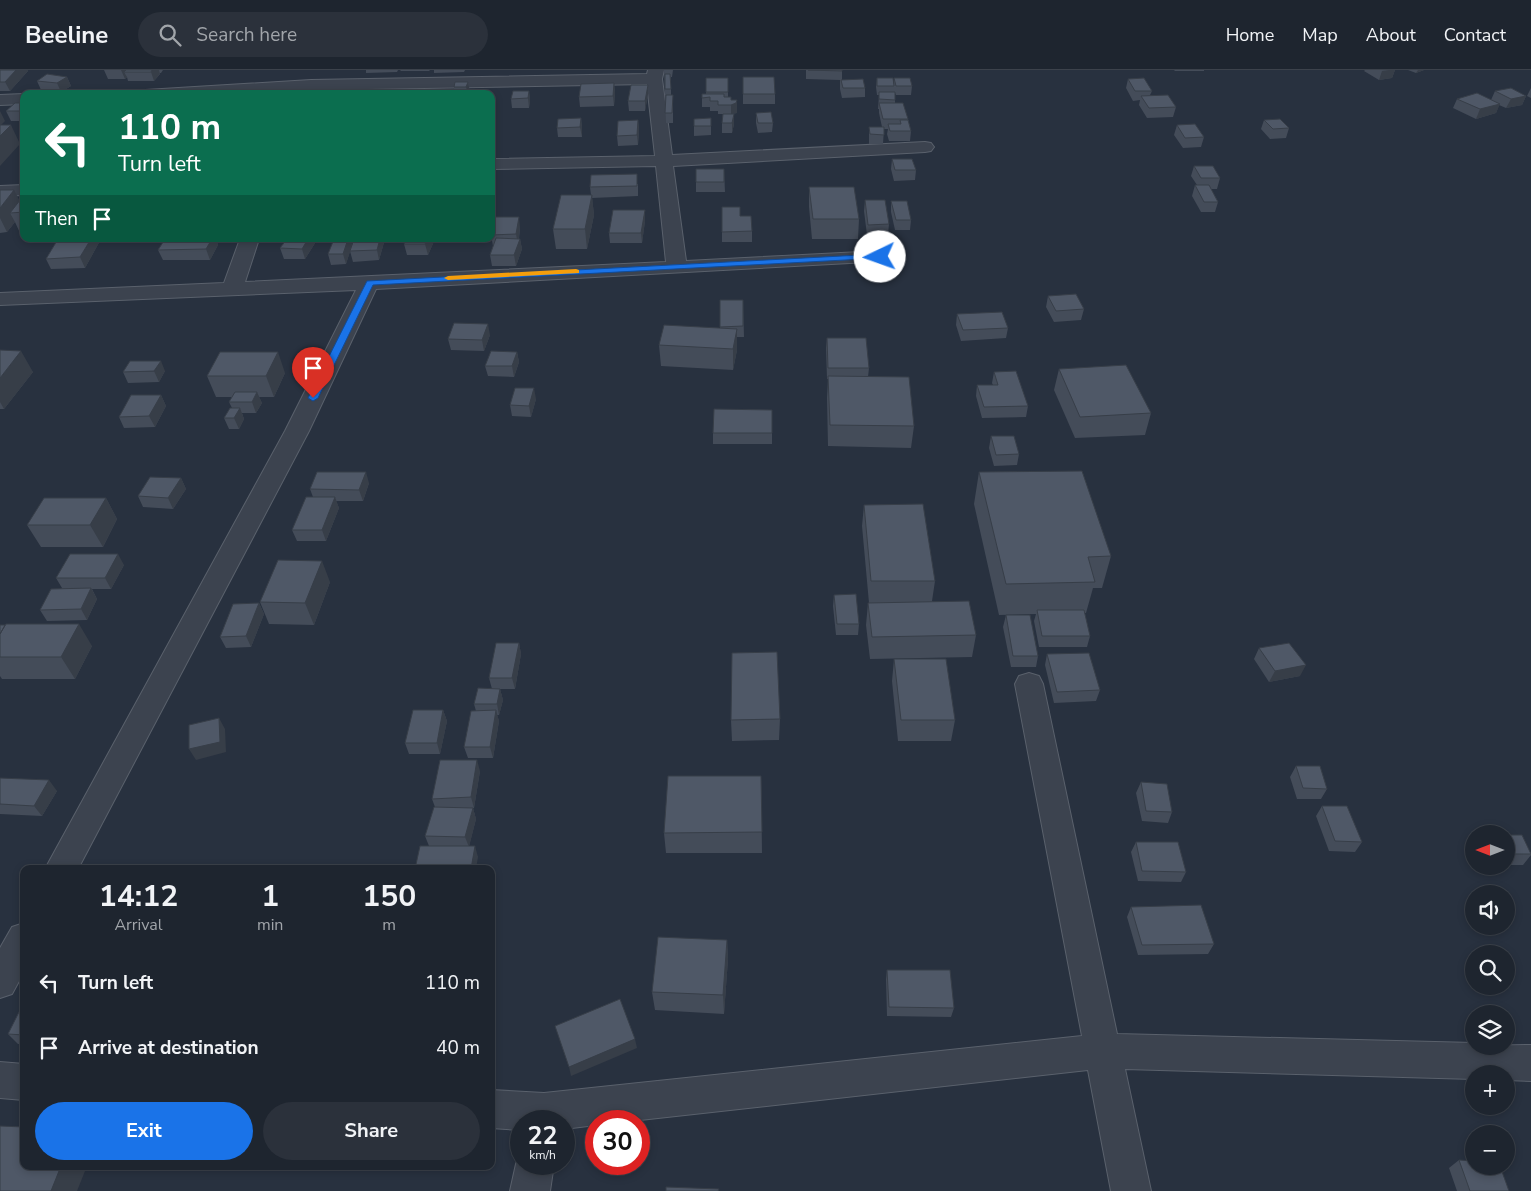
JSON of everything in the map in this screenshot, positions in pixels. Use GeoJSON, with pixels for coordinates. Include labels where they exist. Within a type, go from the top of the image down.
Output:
{"type":"FeatureCollection","features":[{"type":"Feature","properties":{"kind":"street"},"geometry":{"type":"LineString","coordinates":[[319,70],[310,90],[655,74],[677,268]]}},
{"type":"Feature","properties":{"kind":"street"},"geometry":{"type":"LineString","coordinates":[[0,100],[20,99]]}},
{"type":"Feature","properties":{"kind":"street"},"geometry":{"type":"LineString","coordinates":[[495,164],[664,161],[924,147]]}},
{"type":"Feature","properties":{"kind":"street"},"geometry":{"type":"LineString","coordinates":[[0,191],[20,190]]}},
{"type":"Feature","properties":{"kind":"street"},"geometry":{"type":"LineString","coordinates":[[233,287],[248,242]]}},
{"type":"Feature","properties":{"kind":"street"},"geometry":{"type":"LineString","coordinates":[[0,299],[233,287],[370,283],[880,257]]}},
{"type":"Feature","properties":{"kind":"street"},"geometry":{"type":"LineString","coordinates":[[63,865],[297,431],[370,283]]}},
{"type":"Feature","properties":{"kind":"street"},"geometry":{"type":"LineString","coordinates":[[1029,684],[1131,1191]]}},
{"type":"Feature","properties":{"kind":"street"},"geometry":{"type":"LineString","coordinates":[[0,982],[20,945]]}},
{"type":"Feature","properties":{"kind":"street"},"geometry":{"type":"LineString","coordinates":[[575,1112],[1103,1050],[1531,1063]]}},
{"type":"Feature","properties":{"kind":"street"},"geometry":{"type":"LineString","coordinates":[[0,1080],[20,1082]]}},
{"type":"Feature","properties":{"kind":"street"},"geometry":{"type":"LineString","coordinates":[[495,1110],[510,1112]]}},
{"type":"Feature","properties":{"kind":"street"},"geometry":{"type":"LineString","coordinates":[[530,1191],[533,1175]]}},
{"type":"Feature","properties":{"kind":"building"},"geometry":{"type":"Polygon","coordinates":[[[0,70],[16,70],[5,82],[0,82],[0,70]]]}},
{"type":"Feature","properties":{"kind":"building"},"geometry":{"type":"Polygon","coordinates":[[[126,70],[152,70],[151,72],[124,72],[126,70]]]}},
{"type":"Feature","properties":{"kind":"building"},"geometry":{"type":"Polygon","coordinates":[[[808,70],[842,70],[842,71],[808,70]]]}},
{"type":"Feature","properties":{"kind":"building"},"geometry":{"type":"Polygon","coordinates":[[[47,74],[67,77],[57,83],[37,81],[47,74]]]}},
{"type":"Feature","properties":{"kind":"building"},"geometry":{"type":"Polygon","coordinates":[[[665,74],[670,74],[671,89],[665,89],[665,74]]]}},
{"type":"Feature","properties":{"kind":"building"},"geometry":{"type":"Polygon","coordinates":[[[743,77],[774,77],[775,94],[743,94],[743,77]]]}},
{"type":"Feature","properties":{"kind":"building"},"geometry":{"type":"Polygon","coordinates":[[[706,78],[728,78],[728,92],[706,92],[706,78]]]}},
{"type":"Feature","properties":{"kind":"building"},"geometry":{"type":"Polygon","coordinates":[[[877,78],[893,78],[894,86],[877,86],[877,78]]]}},
{"type":"Feature","properties":{"kind":"building"},"geometry":{"type":"Polygon","coordinates":[[[894,78],[910,78],[912,86],[896,86],[894,78]]]}},
{"type":"Feature","properties":{"kind":"building"},"geometry":{"type":"Polygon","coordinates":[[[1144,78],[1152,91],[1135,91],[1128,79],[1144,78]]]}},
{"type":"Feature","properties":{"kind":"building"},"geometry":{"type":"Polygon","coordinates":[[[863,79],[865,88],[843,88],[841,80],[863,79]]]}},
{"type":"Feature","properties":{"kind":"building"},"geometry":{"type":"Polygon","coordinates":[[[455,82],[468,82],[466,87],[454,87],[455,82]]]}},
{"type":"Feature","properties":{"kind":"building"},"geometry":{"type":"Polygon","coordinates":[[[614,83],[613,96],[579,97],[581,84],[614,83]]]}},
{"type":"Feature","properties":{"kind":"building"},"geometry":{"type":"Polygon","coordinates":[[[631,85],[648,85],[645,101],[628,101],[631,85]]]}},
{"type":"Feature","properties":{"kind":"building"},"geometry":{"type":"Polygon","coordinates":[[[1511,88],[1526,96],[1511,99],[1495,91],[1511,88]]]}},
{"type":"Feature","properties":{"kind":"building"},"geometry":{"type":"Polygon","coordinates":[[[513,91],[529,91],[528,98],[511,99],[513,91]]]}},
{"type":"Feature","properties":{"kind":"building"},"geometry":{"type":"Polygon","coordinates":[[[879,92],[895,92],[895,100],[879,99],[879,92]]]}},
{"type":"Feature","properties":{"kind":"building"},"geometry":{"type":"Polygon","coordinates":[[[1477,93],[1500,104],[1480,109],[1457,99],[1477,93]]]}},
{"type":"Feature","properties":{"kind":"building"},"geometry":{"type":"Polygon","coordinates":[[[702,94],[724,94],[724,97],[731,97],[731,100],[737,100],[736,103],[731,105],[718,105],[718,101],[710,101],[710,97],[702,98],[702,94]]]}},
{"type":"Feature","properties":{"kind":"building"},"geometry":{"type":"Polygon","coordinates":[[[666,95],[673,95],[672,113],[665,113],[666,95]]]}},
{"type":"Feature","properties":{"kind":"building"},"geometry":{"type":"Polygon","coordinates":[[[1168,95],[1176,107],[1149,108],[1141,96],[1168,95]]]}},
{"type":"Feature","properties":{"kind":"building"},"geometry":{"type":"Polygon","coordinates":[[[15,103],[20,103],[20,111],[6,111],[15,103]]]}},
{"type":"Feature","properties":{"kind":"building"},"geometry":{"type":"Polygon","coordinates":[[[879,103],[903,103],[908,119],[883,119],[879,103]]]}},
{"type":"Feature","properties":{"kind":"building"},"geometry":{"type":"Polygon","coordinates":[[[771,112],[773,123],[758,123],[756,113],[771,112]]]}},
{"type":"Feature","properties":{"kind":"building"},"geometry":{"type":"Polygon","coordinates":[[[723,114],[734,114],[732,123],[722,123],[723,114]]]}},
{"type":"Feature","properties":{"kind":"building"},"geometry":{"type":"Polygon","coordinates":[[[581,118],[580,127],[557,128],[558,119],[581,118]]]}},
{"type":"Feature","properties":{"kind":"building"},"geometry":{"type":"Polygon","coordinates":[[[711,118],[711,126],[694,126],[694,119],[711,118]]]}},
{"type":"Feature","properties":{"kind":"building"},"geometry":{"type":"Polygon","coordinates":[[[1280,119],[1289,128],[1273,129],[1264,120],[1280,119]]]}},
{"type":"Feature","properties":{"kind":"building"},"geometry":{"type":"Polygon","coordinates":[[[638,120],[637,135],[617,136],[618,121],[638,120]]]}},
{"type":"Feature","properties":{"kind":"building"},"geometry":{"type":"Polygon","coordinates":[[[900,120],[908,120],[911,131],[890,131],[888,124],[901,124],[900,120]]]}},
{"type":"Feature","properties":{"kind":"building"},"geometry":{"type":"Polygon","coordinates":[[[1195,124],[1204,137],[1185,138],[1177,125],[1195,124]]]}},
{"type":"Feature","properties":{"kind":"building"},"geometry":{"type":"Polygon","coordinates":[[[0,125],[11,125],[0,136],[0,125]]]}},
{"type":"Feature","properties":{"kind":"building"},"geometry":{"type":"Polygon","coordinates":[[[869,127],[884,127],[884,135],[870,134],[869,127]]]}},
{"type":"Feature","properties":{"kind":"building"},"geometry":{"type":"Polygon","coordinates":[[[892,159],[912,159],[916,170],[895,170],[892,159]]]}},
{"type":"Feature","properties":{"kind":"building"},"geometry":{"type":"Polygon","coordinates":[[[1194,166],[1213,166],[1220,178],[1201,178],[1194,166]]]}},
{"type":"Feature","properties":{"kind":"building"},"geometry":{"type":"Polygon","coordinates":[[[696,169],[724,169],[724,182],[696,182],[696,169]]]}},
{"type":"Feature","properties":{"kind":"building"},"geometry":{"type":"Polygon","coordinates":[[[637,174],[637,186],[590,187],[591,175],[637,174]]]}},
{"type":"Feature","properties":{"kind":"building"},"geometry":{"type":"Polygon","coordinates":[[[1195,185],[1209,185],[1218,202],[1204,202],[1195,185]]]}},
{"type":"Feature","properties":{"kind":"building"},"geometry":{"type":"Polygon","coordinates":[[[809,187],[854,187],[859,219],[813,219],[809,187]]]}},
{"type":"Feature","properties":{"kind":"building"},"geometry":{"type":"Polygon","coordinates":[[[0,190],[14,190],[0,208],[0,190]]]}},
{"type":"Feature","properties":{"kind":"building"},"geometry":{"type":"Polygon","coordinates":[[[561,195],[592,195],[585,229],[553,229],[561,195]]]}},
{"type":"Feature","properties":{"kind":"building"},"geometry":{"type":"Polygon","coordinates":[[[20,200],[20,212],[10,213],[20,200]]]}},
{"type":"Feature","properties":{"kind":"building"},"geometry":{"type":"Polygon","coordinates":[[[865,200],[885,200],[889,224],[868,225],[865,200]]]}},
{"type":"Feature","properties":{"kind":"building"},"geometry":{"type":"Polygon","coordinates":[[[891,201],[907,201],[911,220],[896,220],[891,201]]]}},
{"type":"Feature","properties":{"kind":"building"},"geometry":{"type":"Polygon","coordinates":[[[722,207],[740,207],[740,216],[751,216],[752,231],[722,232],[722,207]]]}},
{"type":"Feature","properties":{"kind":"building"},"geometry":{"type":"Polygon","coordinates":[[[613,210],[645,210],[641,233],[609,233],[613,210]]]}},
{"type":"Feature","properties":{"kind":"building"},"geometry":{"type":"Polygon","coordinates":[[[495,217],[519,217],[516,234],[495,235],[495,217]]]}},
{"type":"Feature","properties":{"kind":"building"},"geometry":{"type":"Polygon","coordinates":[[[496,238],[520,239],[514,255],[490,255],[496,238]]]}},
{"type":"Feature","properties":{"kind":"building"},"geometry":{"type":"Polygon","coordinates":[[[56,242],[89,242],[80,257],[46,259],[56,242]]]}},
{"type":"Feature","properties":{"kind":"building"},"geometry":{"type":"Polygon","coordinates":[[[163,242],[210,242],[206,249],[158,250],[163,242]]]}},
{"type":"Feature","properties":{"kind":"building"},"geometry":{"type":"Polygon","coordinates":[[[285,242],[306,242],[302,249],[280,248],[285,242]]]}},
{"type":"Feature","properties":{"kind":"building"},"geometry":{"type":"Polygon","coordinates":[[[333,242],[347,242],[343,254],[328,254],[333,242]]]}},
{"type":"Feature","properties":{"kind":"building"},"geometry":{"type":"Polygon","coordinates":[[[353,242],[379,242],[377,250],[350,251],[353,242]]]}},
{"type":"Feature","properties":{"kind":"building"},"geometry":{"type":"Polygon","coordinates":[[[405,242],[426,242],[425,244],[404,244],[405,242]]]}},
{"type":"Feature","properties":{"kind":"building"},"geometry":{"type":"Polygon","coordinates":[[[1076,294],[1084,309],[1056,311],[1048,296],[1076,294]]]}},
{"type":"Feature","properties":{"kind":"building"},"geometry":{"type":"Polygon","coordinates":[[[720,300],[743,300],[743,326],[720,327],[720,300]]]}},
{"type":"Feature","properties":{"kind":"building"},"geometry":{"type":"Polygon","coordinates":[[[1002,312],[1008,328],[963,330],[957,314],[1002,312]]]}},
{"type":"Feature","properties":{"kind":"building"},"geometry":{"type":"Polygon","coordinates":[[[454,323],[488,324],[482,340],[448,339],[454,323]]]}},
{"type":"Feature","properties":{"kind":"building"},"geometry":{"type":"Polygon","coordinates":[[[664,325],[737,329],[733,349],[659,345],[664,325]]]}},
{"type":"Feature","properties":{"kind":"building"},"geometry":{"type":"Polygon","coordinates":[[[827,338],[866,338],[869,368],[828,368],[827,338]]]}},
{"type":"Feature","properties":{"kind":"building"},"geometry":{"type":"Polygon","coordinates":[[[0,350],[21,351],[0,378],[0,350]]]}},
{"type":"Feature","properties":{"kind":"building"},"geometry":{"type":"Polygon","coordinates":[[[491,351],[517,352],[512,366],[485,366],[491,351]]]}},
{"type":"Feature","properties":{"kind":"building"},"geometry":{"type":"Polygon","coordinates":[[[220,352],[278,352],[266,376],[207,376],[220,352]]]}},
{"type":"Feature","properties":{"kind":"building"},"geometry":{"type":"Polygon","coordinates":[[[130,361],[161,361],[154,371],[123,372],[130,361]]]}},
{"type":"Feature","properties":{"kind":"building"},"geometry":{"type":"Polygon","coordinates":[[[1126,365],[1151,413],[1080,417],[1059,369],[1126,365]]]}},
{"type":"Feature","properties":{"kind":"building"},"geometry":{"type":"Polygon","coordinates":[[[1016,371],[1028,406],[984,407],[977,385],[998,385],[994,372],[1016,371]]]}},
{"type":"Feature","properties":{"kind":"building"},"geometry":{"type":"Polygon","coordinates":[[[828,376],[909,377],[914,426],[830,425],[828,376]]]}},
{"type":"Feature","properties":{"kind":"building"},"geometry":{"type":"Polygon","coordinates":[[[515,388],[534,388],[529,406],[510,405],[515,388]]]}},
{"type":"Feature","properties":{"kind":"building"},"geometry":{"type":"Polygon","coordinates":[[[235,392],[257,392],[252,402],[229,402],[235,392]]]}},
{"type":"Feature","properties":{"kind":"building"},"geometry":{"type":"Polygon","coordinates":[[[131,395],[161,395],[149,416],[119,417],[131,395]]]}},
{"type":"Feature","properties":{"kind":"building"},"geometry":{"type":"Polygon","coordinates":[[[230,408],[240,408],[234,418],[224,418],[230,408]]]}},
{"type":"Feature","properties":{"kind":"building"},"geometry":{"type":"Polygon","coordinates":[[[714,409],[772,410],[772,433],[713,433],[714,409]]]}},
{"type":"Feature","properties":{"kind":"building"},"geometry":{"type":"Polygon","coordinates":[[[991,436],[1014,436],[1019,454],[996,455],[991,436]]]}},
{"type":"Feature","properties":{"kind":"building"},"geometry":{"type":"Polygon","coordinates":[[[1082,471],[1111,556],[1088,557],[1095,582],[1006,584],[979,472],[1082,471]]]}},
{"type":"Feature","properties":{"kind":"building"},"geometry":{"type":"Polygon","coordinates":[[[317,472],[366,472],[359,490],[310,489],[317,472]]]}},
{"type":"Feature","properties":{"kind":"building"},"geometry":{"type":"Polygon","coordinates":[[[150,477],[181,478],[168,498],[138,496],[150,477]]]}},
{"type":"Feature","properties":{"kind":"building"},"geometry":{"type":"Polygon","coordinates":[[[306,497],[335,497],[322,530],[292,530],[306,497]]]}},
{"type":"Feature","properties":{"kind":"building"},"geometry":{"type":"Polygon","coordinates":[[[44,498],[106,498],[90,525],[27,525],[44,498]]]}},
{"type":"Feature","properties":{"kind":"building"},"geometry":{"type":"Polygon","coordinates":[[[923,504],[935,581],[871,581],[864,505],[923,504]]]}},
{"type":"Feature","properties":{"kind":"building"},"geometry":{"type":"Polygon","coordinates":[[[70,554],[118,554],[105,578],[56,578],[70,554]]]}},
{"type":"Feature","properties":{"kind":"building"},"geometry":{"type":"Polygon","coordinates":[[[278,560],[322,561],[305,603],[260,602],[278,560]]]}},
{"type":"Feature","properties":{"kind":"building"},"geometry":{"type":"Polygon","coordinates":[[[91,588],[81,609],[40,610],[51,589],[91,588]]]}},
{"type":"Feature","properties":{"kind":"building"},"geometry":{"type":"Polygon","coordinates":[[[856,594],[859,624],[837,624],[834,595],[856,594]]]}},
{"type":"Feature","properties":{"kind":"building"},"geometry":{"type":"Polygon","coordinates":[[[969,601],[976,635],[872,637],[868,603],[969,601]]]}},
{"type":"Feature","properties":{"kind":"building"},"geometry":{"type":"Polygon","coordinates":[[[259,603],[246,636],[220,637],[233,604],[259,603]]]}},
{"type":"Feature","properties":{"kind":"building"},"geometry":{"type":"Polygon","coordinates":[[[1037,610],[1084,610],[1090,636],[1042,636],[1037,610]]]}},
{"type":"Feature","properties":{"kind":"building"},"geometry":{"type":"Polygon","coordinates":[[[1006,615],[1030,615],[1038,656],[1013,656],[1006,615]]]}},
{"type":"Feature","properties":{"kind":"building"},"geometry":{"type":"Polygon","coordinates":[[[6,624],[79,624],[61,657],[0,657],[0,634],[6,624]]]}},
{"type":"Feature","properties":{"kind":"building"},"geometry":{"type":"Polygon","coordinates":[[[0,625],[5,625],[0,634],[0,625]]]}},
{"type":"Feature","properties":{"kind":"building"},"geometry":{"type":"Polygon","coordinates":[[[496,643],[519,643],[512,678],[489,678],[496,643]]]}},
{"type":"Feature","properties":{"kind":"building"},"geometry":{"type":"Polygon","coordinates":[[[1289,643],[1306,665],[1275,671],[1259,648],[1289,643]]]}},
{"type":"Feature","properties":{"kind":"building"},"geometry":{"type":"Polygon","coordinates":[[[777,652],[780,719],[731,720],[732,653],[777,652]]]}},
{"type":"Feature","properties":{"kind":"building"},"geometry":{"type":"Polygon","coordinates":[[[1089,653],[1100,690],[1057,692],[1047,654],[1089,653]]]}},
{"type":"Feature","properties":{"kind":"building"},"geometry":{"type":"Polygon","coordinates":[[[894,659],[946,659],[955,720],[901,720],[894,659]]]}},
{"type":"Feature","properties":{"kind":"building"},"geometry":{"type":"Polygon","coordinates":[[[478,688],[500,689],[497,704],[474,704],[478,688]]]}},
{"type":"Feature","properties":{"kind":"building"},"geometry":{"type":"Polygon","coordinates":[[[413,710],[443,710],[437,743],[405,743],[413,710]]]}},
{"type":"Feature","properties":{"kind":"building"},"geometry":{"type":"Polygon","coordinates":[[[496,710],[490,747],[464,747],[471,711],[496,710]]]}},
{"type":"Feature","properties":{"kind":"building"},"geometry":{"type":"Polygon","coordinates":[[[219,718],[220,742],[189,749],[189,725],[219,718]]]}},
{"type":"Feature","properties":{"kind":"building"},"geometry":{"type":"Polygon","coordinates":[[[440,760],[477,760],[471,797],[432,799],[440,760]]]}},
{"type":"Feature","properties":{"kind":"building"},"geometry":{"type":"Polygon","coordinates":[[[1296,766],[1320,766],[1327,789],[1303,788],[1296,766]]]}},
{"type":"Feature","properties":{"kind":"building"},"geometry":{"type":"Polygon","coordinates":[[[668,776],[761,776],[762,832],[664,833],[668,776]]]}},
{"type":"Feature","properties":{"kind":"building"},"geometry":{"type":"Polygon","coordinates":[[[0,778],[49,780],[34,806],[0,804],[0,778]]]}},
{"type":"Feature","properties":{"kind":"building"},"geometry":{"type":"Polygon","coordinates":[[[1141,782],[1167,784],[1172,812],[1146,811],[1141,782]]]}},
{"type":"Feature","properties":{"kind":"building"},"geometry":{"type":"Polygon","coordinates":[[[1322,806],[1347,806],[1362,842],[1335,841],[1322,806]]]}},
{"type":"Feature","properties":{"kind":"building"},"geometry":{"type":"Polygon","coordinates":[[[434,807],[473,808],[465,837],[425,836],[434,807]]]}},
{"type":"Feature","properties":{"kind":"building"},"geometry":{"type":"Polygon","coordinates":[[[1515,835],[1522,835],[1531,854],[1515,854],[1515,835]]]}},
{"type":"Feature","properties":{"kind":"building"},"geometry":{"type":"Polygon","coordinates":[[[1136,842],[1178,842],[1186,872],[1142,871],[1136,842]]]}},
{"type":"Feature","properties":{"kind":"building"},"geometry":{"type":"Polygon","coordinates":[[[420,846],[475,846],[472,865],[416,865],[420,846]]]}},
{"type":"Feature","properties":{"kind":"building"},"geometry":{"type":"Polygon","coordinates":[[[1201,905],[1214,944],[1142,945],[1131,907],[1201,905]]]}},
{"type":"Feature","properties":{"kind":"building"},"geometry":{"type":"Polygon","coordinates":[[[658,937],[727,940],[723,995],[652,992],[658,937]]]}},
{"type":"Feature","properties":{"kind":"building"},"geometry":{"type":"Polygon","coordinates":[[[887,970],[950,970],[954,1008],[889,1007],[887,970]]]}},
{"type":"Feature","properties":{"kind":"building"},"geometry":{"type":"Polygon","coordinates":[[[620,999],[635,1039],[569,1067],[555,1026],[620,999]]]}},
{"type":"Feature","properties":{"kind":"building"},"geometry":{"type":"Polygon","coordinates":[[[20,1010],[20,1035],[8,1034],[20,1010]]]}},
{"type":"Feature","properties":{"kind":"building"},"geometry":{"type":"Polygon","coordinates":[[[0,1126],[20,1127],[20,1170],[59,1170],[51,1191],[0,1191],[0,1126]]]}},
{"type":"Feature","properties":{"kind":"building"},"geometry":{"type":"Polygon","coordinates":[[[1459,1160],[1465,1160],[1465,1175],[1503,1175],[1509,1191],[1470,1191],[1459,1160]]]}},
{"type":"Feature","properties":{"kind":"building"},"geometry":{"type":"Polygon","coordinates":[[[666,1187],[719,1189],[718,1191],[666,1191],[666,1187]]]}},
{"type":"Feature","properties":{"kind":"slow traffic"},"geometry":{"type":"LineString","coordinates":[[448,278],[576,272]]}},
{"type":"Feature","properties":{"kind":"route"},"geometry":{"type":"LineString","coordinates":[[313,398],[370,283],[880,257]]}}]}
